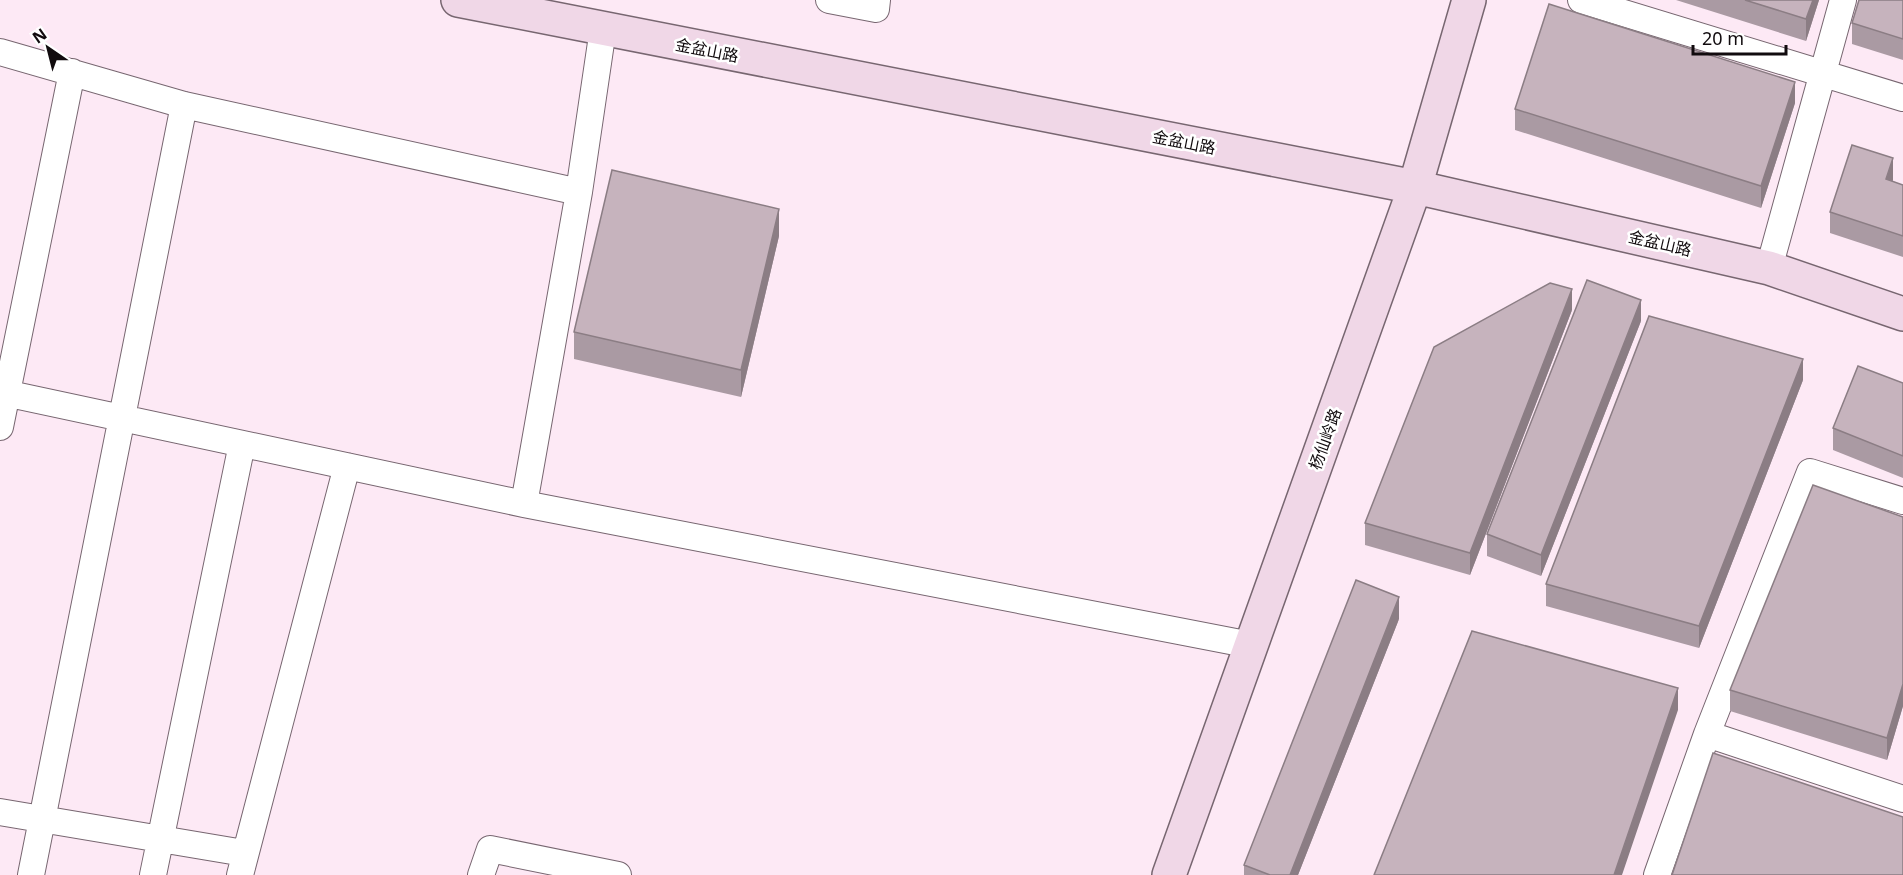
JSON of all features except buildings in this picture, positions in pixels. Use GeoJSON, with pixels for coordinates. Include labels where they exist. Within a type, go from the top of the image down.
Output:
{"type":"FeatureCollection","features":[{"type":"Feature","properties":{"kind":"street","name":"金盆山路"},"geometry":{"type":"LineString","coordinates":[[458,0],[1415,187],[1769,268],[1903,314]]}},
{"type":"Feature","properties":{"kind":"street"},"geometry":{"type":"LineString","coordinates":[[829,0],[876,9],[877,0]]}},
{"type":"Feature","properties":{"kind":"street","name":"杨仙岭路"},"geometry":{"type":"LineString","coordinates":[[1169,875],[1415,187],[1469,0]]}},
{"type":"Feature","properties":{"kind":"street"},"geometry":{"type":"LineString","coordinates":[[1581,0],[1903,98]]}},
{"type":"Feature","properties":{"kind":"street"},"geometry":{"type":"LineString","coordinates":[[1769,268],[1843,0]]}},
{"type":"Feature","properties":{"kind":"street"},"geometry":{"type":"LineString","coordinates":[[524,504],[579,192],[603,29]]}},
{"type":"Feature","properties":{"kind":"street"},"geometry":{"type":"LineString","coordinates":[[0,52],[184,105],[579,192]]}},
{"type":"Feature","properties":{"kind":"street"},"geometry":{"type":"LineString","coordinates":[[0,427],[3,393],[72,72]]}},
{"type":"Feature","properties":{"kind":"street"},"geometry":{"type":"LineString","coordinates":[[31,875],[184,105]]}},
{"type":"Feature","properties":{"kind":"street"},"geometry":{"type":"LineString","coordinates":[[3,393],[524,504],[1251,645]]}},
{"type":"Feature","properties":{"kind":"street"},"geometry":{"type":"LineString","coordinates":[[153,875],[242,444]]}},
{"type":"Feature","properties":{"kind":"street"},"geometry":{"type":"LineString","coordinates":[[0,812],[160,839],[242,864],[347,466]]}},
{"type":"Feature","properties":{"kind":"street"},"geometry":{"type":"LineString","coordinates":[[1657,875],[1707,734],[1810,472],[1903,501]]}},
{"type":"Feature","properties":{"kind":"street"},"geometry":{"type":"LineString","coordinates":[[1707,734],[1903,799]]}},
{"type":"Feature","properties":{"kind":"street"},"geometry":{"type":"LineString","coordinates":[[481,875],[490,849],[605,874]]}}]}
